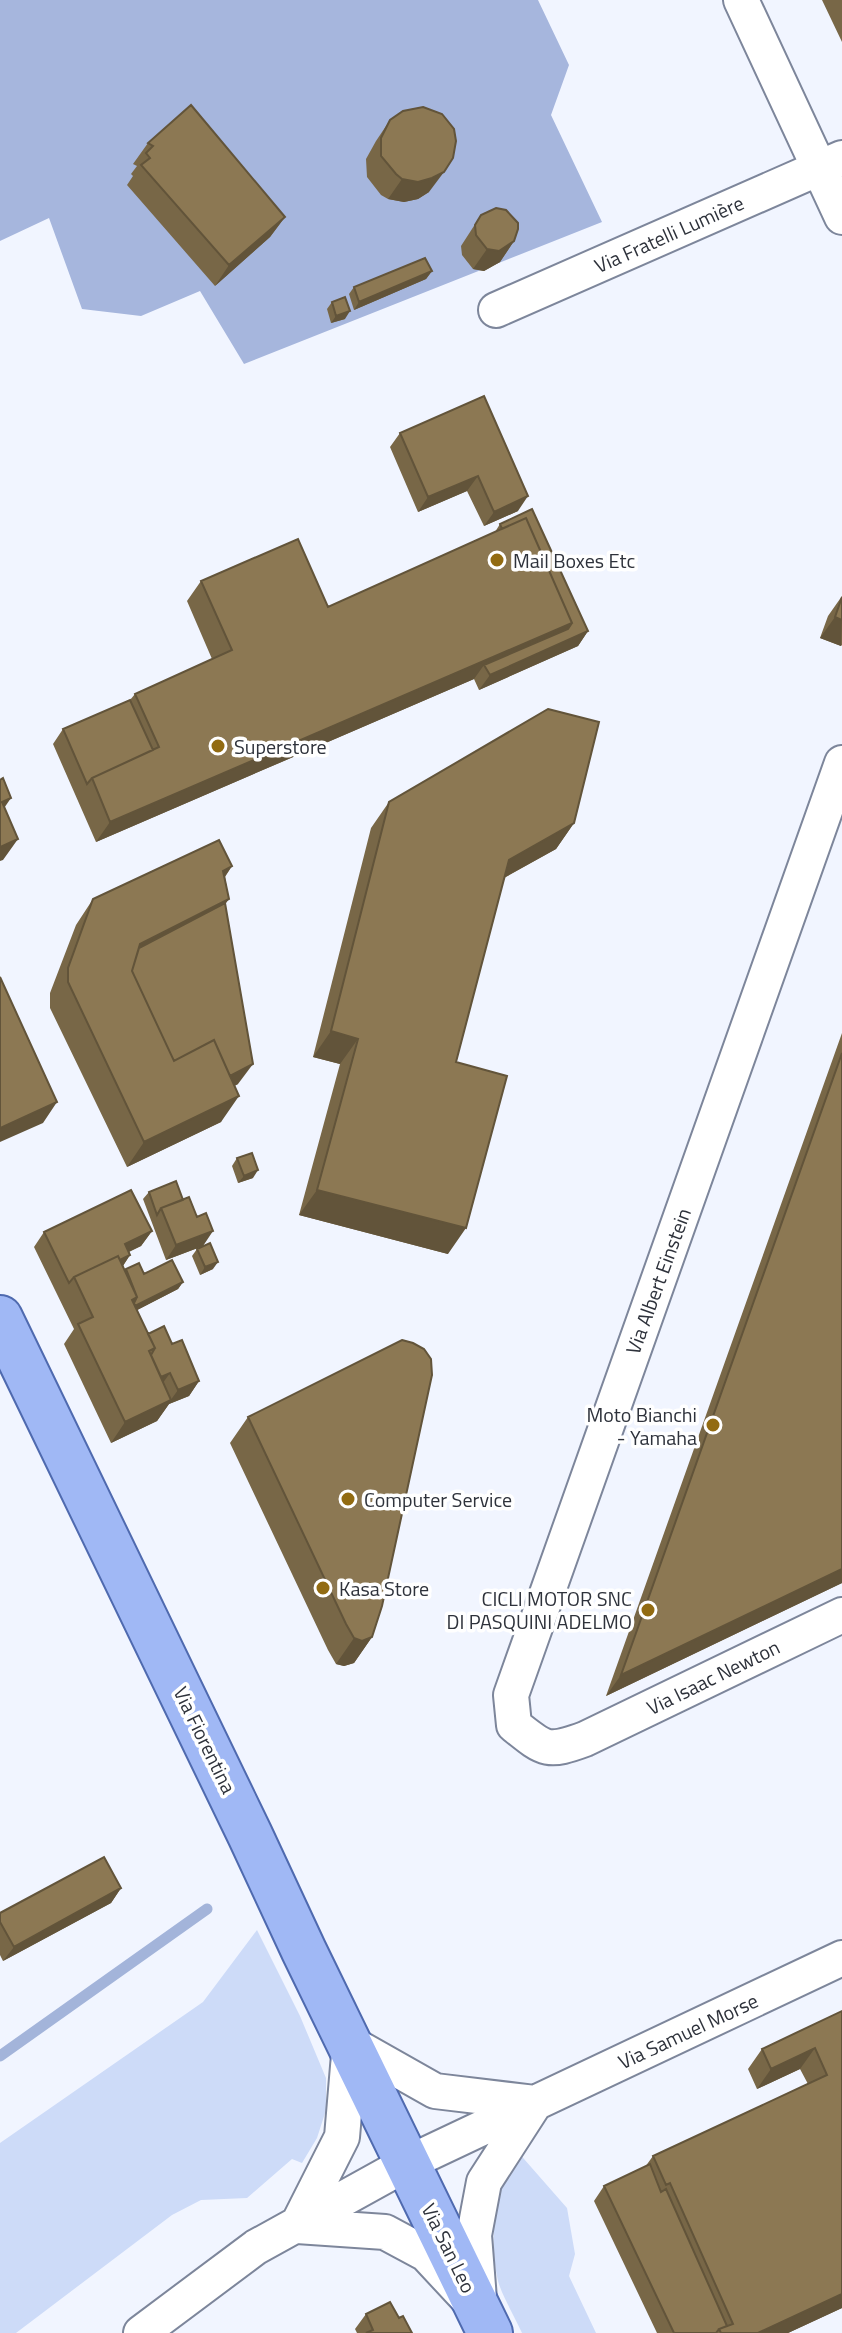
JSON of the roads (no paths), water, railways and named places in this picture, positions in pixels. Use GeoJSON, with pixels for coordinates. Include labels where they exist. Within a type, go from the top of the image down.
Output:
{"type":"FeatureCollection","features":[{"type":"Feature","properties":{"kind":"main road","name":"Via Fiorentina"},"geometry":{"type":"LineString","coordinates":[[0,1318],[408,2163]]}},
{"type":"Feature","properties":{"kind":"main road","name":"Via San Leo"},"geometry":{"type":"LineString","coordinates":[[408,2163],[485,2322]]}},
{"type":"Feature","properties":{"kind":"street"},"geometry":{"type":"LineString","coordinates":[[741,0],[830,163],[842,217]]}},
{"type":"Feature","properties":{"kind":"street","name":"Via Fratelli Lumière"},"geometry":{"type":"LineString","coordinates":[[496,310],[830,163]]}},
{"type":"Feature","properties":{"kind":"street","name":"Via Albert Einstein"},"geometry":{"type":"LineString","coordinates":[[585,1739],[557,1749],[540,1745],[514,1725],[511,1695],[842,763]]}},
{"type":"Feature","properties":{"kind":"street","name":"Via Isaac Newton"},"geometry":{"type":"LineString","coordinates":[[585,1739],[842,1615]]}},
{"type":"Feature","properties":{"kind":"street","name":"Via Samuel Morse"},"geometry":{"type":"LineString","coordinates":[[141,2333],[256,2247],[408,2163],[842,1958]]}},
{"type":"Feature","properties":{"kind":"street"},"geometry":{"type":"LineString","coordinates":[[350,2043],[435,2091],[535,2103],[484,2182],[474,2235],[485,2322],[426,2254],[385,2232],[297,2226],[342,2137],[350,2043]]}},
{"type":"Feature","properties":{"kind":"waterway"},"geometry":{"type":"LineString","coordinates":[[0,2056],[207,1909]]}},
{"type":"Feature","properties":{"kind":"place","name":"Mail Boxes Etc"},"geometry":{"type":"Point","coordinates":[497,560]}},
{"type":"Feature","properties":{"kind":"place","name":"Superstore"},"geometry":{"type":"Point","coordinates":[218,746]}},
{"type":"Feature","properties":{"kind":"place","name":"Moto Bianchi - Yamaha"},"geometry":{"type":"Point","coordinates":[713,1425]}},
{"type":"Feature","properties":{"kind":"place","name":"Computer Service"},"geometry":{"type":"Point","coordinates":[348,1499]}},
{"type":"Feature","properties":{"kind":"place","name":"Kasa Store"},"geometry":{"type":"Point","coordinates":[323,1588]}},
{"type":"Feature","properties":{"kind":"place","name":"CICLI MOTOR SNC DI PASQUINI ADELMO"},"geometry":{"type":"Point","coordinates":[648,1610]}}]}
